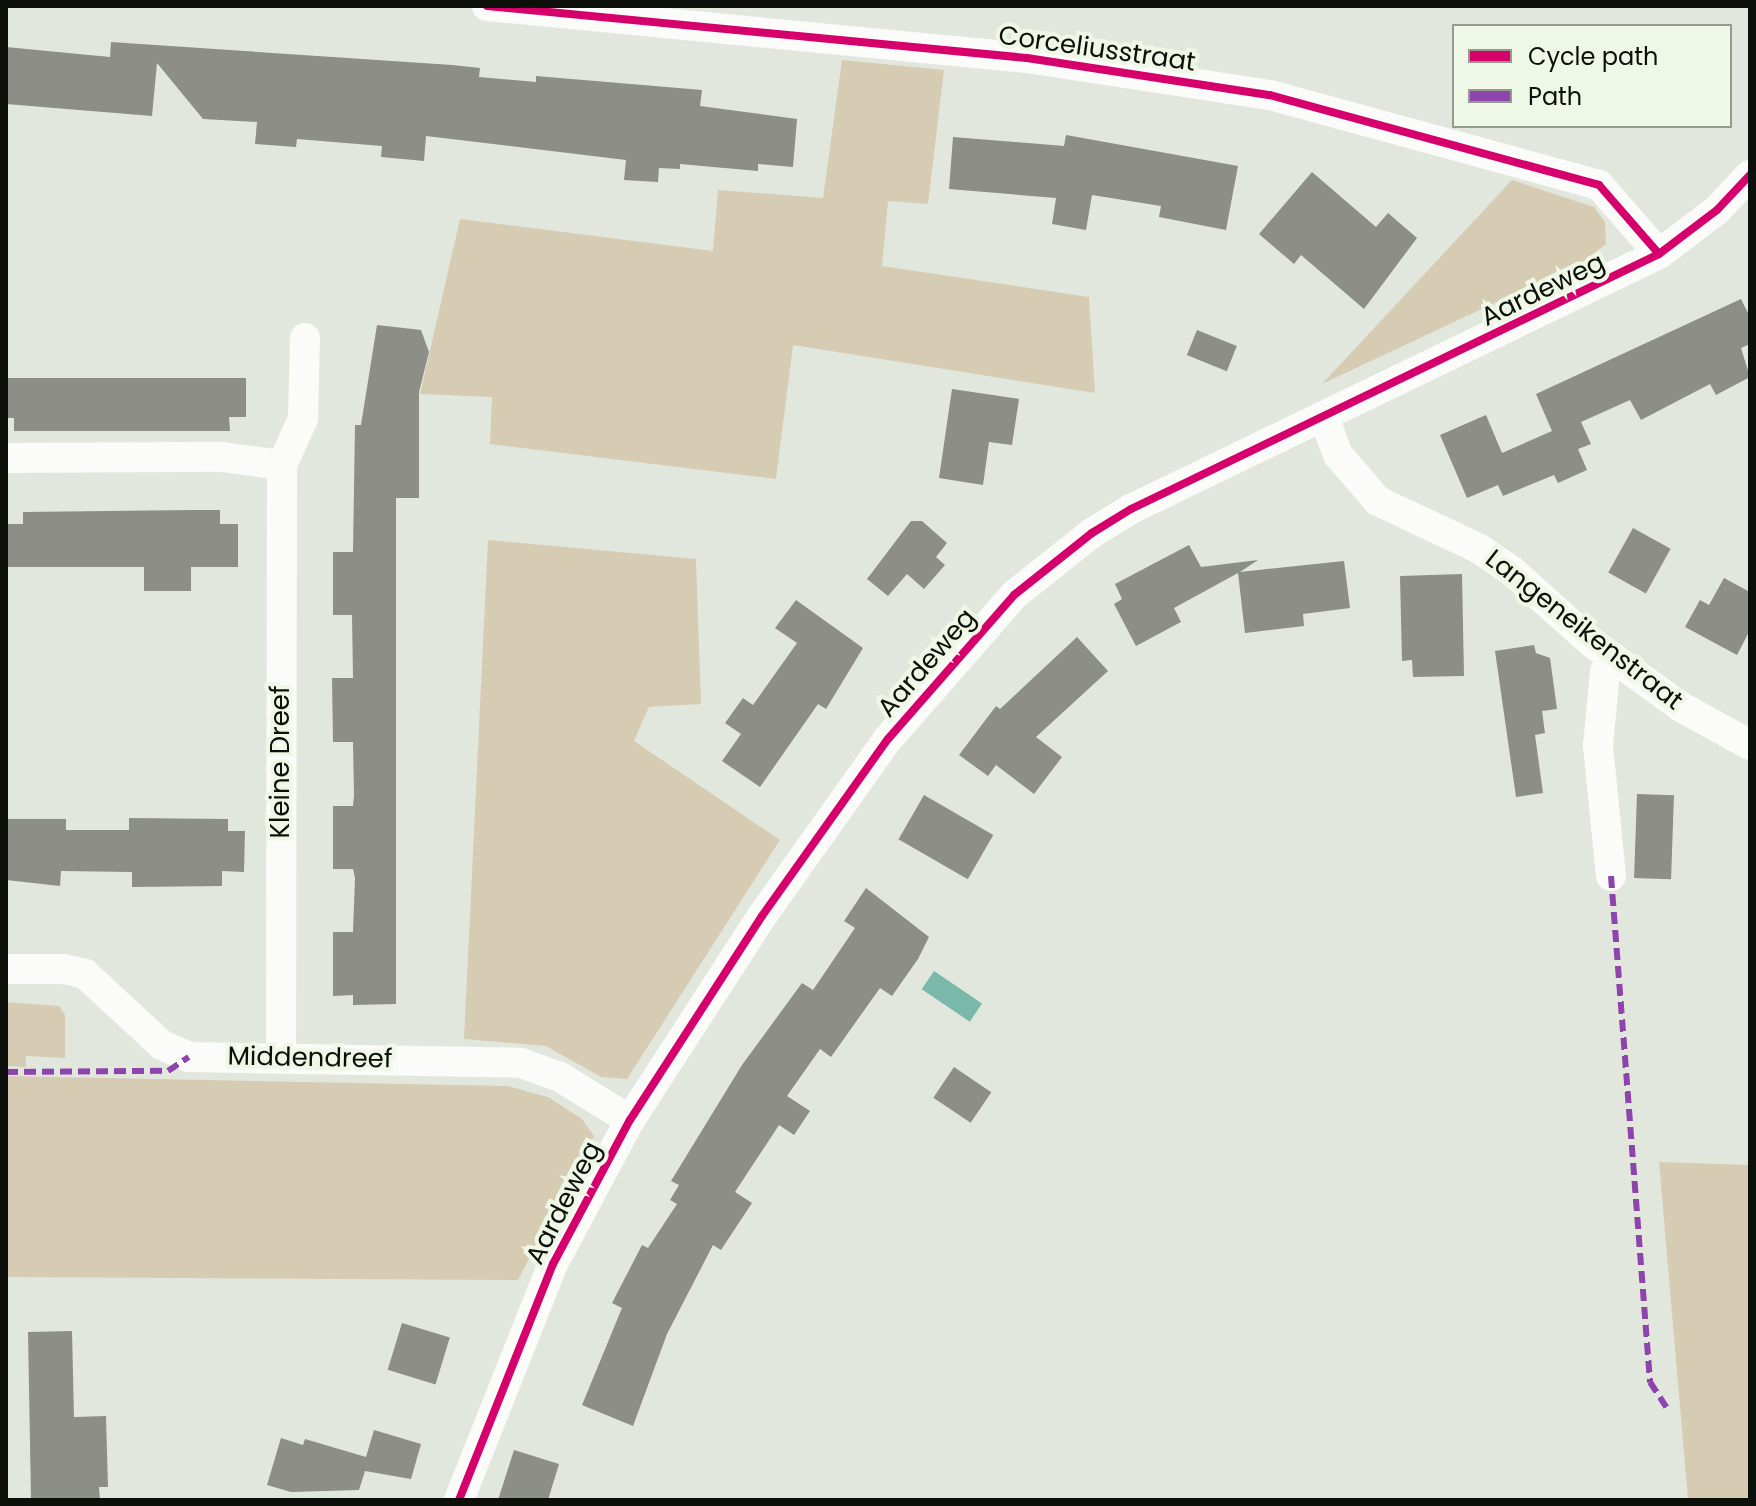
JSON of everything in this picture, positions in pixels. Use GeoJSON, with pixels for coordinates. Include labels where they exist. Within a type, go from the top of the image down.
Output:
{"type":"FeatureCollection","features":[{"type":"Feature","properties":{"kind":"street","name":"Corceliusstraat"},"geometry":{"type":"LineString","coordinates":[[487,6],[710,17],[1027,58],[1270,95],[1599,185],[1659,254]]}},
{"type":"Feature","properties":{"kind":"street","name":"Aardeweg"},"geometry":{"type":"LineString","coordinates":[[459,1500],[553,1264],[630,1120],[762,916],[888,739],[1014,595],[1092,533],[1131,509],[1241,452],[1324,417],[1659,254],[1717,210],[1750,175]]}},
{"type":"Feature","properties":{"kind":"street","name":"Kleine Dreef"},"geometry":{"type":"LineString","coordinates":[[281,1058],[282,465],[303,419],[305,338]]}},
{"type":"Feature","properties":{"kind":"street","name":"Langeneikenstraat"},"geometry":{"type":"LineString","coordinates":[[1324,417],[1338,455],[1378,501],[1478,548],[1611,656],[1681,707],[1750,745]]}},
{"type":"Feature","properties":{"kind":"street"},"geometry":{"type":"LineString","coordinates":[[6,458],[222,457],[282,465]]}},
{"type":"Feature","properties":{"kind":"street"},"geometry":{"type":"LineString","coordinates":[[1611,656],[1605,672],[1598,745],[1611,876]]}},
{"type":"Feature","properties":{"kind":"street","name":"Middendreef"},"geometry":{"type":"LineString","coordinates":[[6,969],[85,974],[162,1045],[189,1057],[521,1063],[560,1077],[630,1120]]}},
{"type":"Feature","properties":{"kind":"shaded area"},"geometry":{"type":"Polygon","coordinates":[[[842,60],[944,70],[928,204],[888,201],[882,266],[1089,297],[1095,393],[793,345],[776,479],[490,444],[492,397],[420,394],[460,219],[713,251],[718,190],[823,198],[842,60]]]}},
{"type":"Feature","properties":{"kind":"shaded area"},"geometry":{"type":"Polygon","coordinates":[[[1512,180],[1594,207],[1605,222],[1606,244],[1584,261],[1322,384],[1512,180]]]}},
{"type":"Feature","properties":{"kind":"shaded area"},"geometry":{"type":"Polygon","coordinates":[[[488,540],[696,559],[701,704],[649,707],[634,741],[780,840],[627,1079],[601,1077],[546,1046],[464,1039],[488,540]]]}},
{"type":"Feature","properties":{"kind":"shaded area"},"geometry":{"type":"Polygon","coordinates":[[[6,1002],[59,1006],[65,1015],[65,1058],[26,1056],[26,1067],[6,1066],[6,1002]]]}},
{"type":"Feature","properties":{"kind":"shaded area"},"geometry":{"type":"Polygon","coordinates":[[[6,1076],[507,1086],[548,1097],[582,1119],[594,1136],[518,1280],[6,1277],[6,1076]]]}},
{"type":"Feature","properties":{"kind":"shaded area"},"geometry":{"type":"Polygon","coordinates":[[[1659,1162],[1750,1165],[1750,1500],[1688,1500],[1659,1162]]]}},
{"type":"Feature","properties":{"kind":"water"},"geometry":{"type":"Polygon","coordinates":[[[934,971],[982,1003],[970,1022],[922,989],[934,971]]]}},
{"type":"Feature","properties":{"kind":"building"},"geometry":{"type":"Polygon","coordinates":[[[111,42],[452,65],[480,68],[479,77],[536,82],[536,76],[702,90],[700,106],[797,119],[793,167],[758,164],[758,171],[680,164],[680,169],[659,168],[658,182],[624,180],[626,160],[426,136],[424,161],[381,157],[382,146],[297,139],[296,147],[255,144],[257,122],[203,119],[157,63],[152,116],[6,104],[6,47],[110,57],[111,42]]]}},
{"type":"Feature","properties":{"kind":"building"},"geometry":{"type":"Polygon","coordinates":[[[1066,135],[1238,166],[1226,230],[1159,217],[1161,206],[1092,195],[1086,230],[1052,224],[1056,198],[949,189],[953,137],[1064,146],[1066,135]]]}},
{"type":"Feature","properties":{"kind":"building"},"geometry":{"type":"Polygon","coordinates":[[[1312,172],[1376,227],[1388,213],[1417,238],[1364,309],[1301,255],[1294,264],[1259,234],[1312,172]]]}},
{"type":"Feature","properties":{"kind":"building"},"geometry":{"type":"Polygon","coordinates":[[[1741,299],[1750,317],[1750,344],[1741,348],[1750,377],[1716,395],[1710,384],[1641,420],[1630,400],[1581,422],[1591,444],[1578,449],[1587,470],[1558,483],[1554,475],[1503,496],[1498,485],[1467,498],[1440,435],[1486,415],[1502,453],[1552,431],[1536,394],[1741,299]]]}},
{"type":"Feature","properties":{"kind":"building"},"geometry":{"type":"Polygon","coordinates":[[[377,325],[421,330],[429,352],[419,392],[419,498],[396,498],[396,1004],[353,1005],[353,995],[333,996],[333,932],[353,932],[355,878],[353,869],[333,869],[333,806],[353,806],[354,795],[353,742],[333,742],[332,678],[353,678],[352,615],[333,615],[333,552],[353,552],[355,425],[361,425],[377,325]]]}},
{"type":"Feature","properties":{"kind":"building"},"geometry":{"type":"Polygon","coordinates":[[[1197,330],[1237,346],[1227,371],[1187,355],[1197,330]]]}},
{"type":"Feature","properties":{"kind":"building"},"geometry":{"type":"Polygon","coordinates":[[[6,378],[246,378],[246,417],[229,417],[230,431],[14,431],[14,418],[6,418],[6,378]]]}},
{"type":"Feature","properties":{"kind":"building"},"geometry":{"type":"Polygon","coordinates":[[[952,389],[1019,399],[1012,445],[989,442],[983,485],[939,478],[952,389]]]}},
{"type":"Feature","properties":{"kind":"building"},"geometry":{"type":"Polygon","coordinates":[[[220,510],[220,524],[238,524],[238,567],[191,567],[191,591],[144,591],[144,567],[6,567],[6,524],[23,524],[23,512],[220,510]]]}},
{"type":"Feature","properties":{"kind":"building"},"geometry":{"type":"Polygon","coordinates":[[[911,521],[922,521],[947,543],[936,557],[945,565],[924,589],[907,574],[888,596],[867,579],[911,521]]]}},
{"type":"Feature","properties":{"kind":"building"},"geometry":{"type":"Polygon","coordinates":[[[1633,528],[1671,549],[1646,593],[1608,573],[1633,528]]]}},
{"type":"Feature","properties":{"kind":"building"},"geometry":{"type":"Polygon","coordinates":[[[1189,545],[1201,567],[1258,560],[1240,572],[1344,561],[1350,608],[1303,614],[1304,626],[1245,633],[1238,573],[1174,608],[1181,622],[1136,646],[1114,604],[1122,599],[1115,584],[1189,545]]]}},
{"type":"Feature","properties":{"kind":"building"},"geometry":{"type":"Polygon","coordinates":[[[1462,574],[1464,676],[1413,677],[1412,660],[1402,661],[1400,576],[1462,574]]]}},
{"type":"Feature","properties":{"kind":"building"},"geometry":{"type":"Polygon","coordinates":[[[1724,578],[1750,592],[1750,630],[1737,655],[1685,627],[1700,600],[1709,605],[1724,578]]]}},
{"type":"Feature","properties":{"kind":"building"},"geometry":{"type":"Polygon","coordinates":[[[796,600],[863,648],[826,709],[818,704],[760,787],[722,761],[741,734],[725,723],[743,698],[753,705],[797,643],[775,628],[796,600]]]}},
{"type":"Feature","properties":{"kind":"building"},"geometry":{"type":"Polygon","coordinates":[[[1077,637],[1108,671],[1036,737],[1062,757],[1034,794],[996,765],[988,776],[959,755],[996,706],[1000,709],[1077,637]]]}},
{"type":"Feature","properties":{"kind":"building"},"geometry":{"type":"Polygon","coordinates":[[[1534,645],[1536,653],[1550,658],[1557,709],[1542,711],[1545,733],[1535,735],[1543,793],[1516,797],[1495,651],[1534,645]]]}},
{"type":"Feature","properties":{"kind":"building"},"geometry":{"type":"Polygon","coordinates":[[[1637,794],[1674,795],[1671,879],[1634,878],[1637,794]]]}},
{"type":"Feature","properties":{"kind":"building"},"geometry":{"type":"Polygon","coordinates":[[[924,795],[993,835],[968,879],[898,839],[924,795]]]}},
{"type":"Feature","properties":{"kind":"building"},"geometry":{"type":"Polygon","coordinates":[[[129,818],[228,819],[228,831],[245,831],[244,872],[222,871],[222,886],[132,887],[132,872],[61,871],[60,886],[6,880],[6,819],[66,819],[66,830],[129,830],[129,818]]]}},
{"type":"Feature","properties":{"kind":"building"},"geometry":{"type":"Polygon","coordinates":[[[866,888],[929,937],[918,959],[892,996],[880,988],[831,1057],[820,1049],[787,1096],[810,1111],[794,1135],[779,1125],[735,1192],[752,1203],[721,1250],[713,1245],[667,1334],[633,1426],[582,1405],[622,1308],[612,1303],[642,1245],[648,1248],[677,1204],[670,1200],[679,1185],[671,1181],[742,1065],[802,983],[813,990],[855,928],[844,921],[866,888]]]}},
{"type":"Feature","properties":{"kind":"building"},"geometry":{"type":"Polygon","coordinates":[[[954,1067],[991,1092],[971,1123],[933,1098],[954,1067]]]}},
{"type":"Feature","properties":{"kind":"building"},"geometry":{"type":"Polygon","coordinates":[[[402,1323],[450,1338],[435,1384],[388,1370],[402,1323]]]}},
{"type":"Feature","properties":{"kind":"building"},"geometry":{"type":"Polygon","coordinates":[[[72,1331],[74,1417],[106,1416],[108,1487],[99,1487],[100,1500],[31,1500],[28,1332],[72,1331]]]}},
{"type":"Feature","properties":{"kind":"building"},"geometry":{"type":"Polygon","coordinates":[[[374,1430],[421,1444],[411,1479],[365,1471],[359,1490],[291,1492],[267,1485],[281,1438],[303,1445],[305,1439],[366,1457],[374,1430]]]}},
{"type":"Feature","properties":{"kind":"building"},"geometry":{"type":"Polygon","coordinates":[[[514,1450],[559,1464],[548,1500],[498,1500],[514,1450]]]}},
{"type":"Feature","properties":{"kind":"marked path"},"geometry":{"type":"LineString","coordinates":[[1611,876],[1650,1382],[1669,1411]]}},
{"type":"Feature","properties":{"kind":"marked path"},"geometry":{"type":"LineString","coordinates":[[6,1072],[168,1071],[189,1057]]}},
{"type":"Feature","properties":{"kind":"cycle path"},"geometry":{"type":"LineString","coordinates":[[487,6],[1027,58],[1270,95],[1599,185],[1659,254]]}},
{"type":"Feature","properties":{"kind":"cycle path"},"geometry":{"type":"LineString","coordinates":[[459,1500],[553,1264],[630,1120],[762,916],[888,739],[1014,595],[1092,533],[1131,509],[1659,254],[1717,210],[1750,175]]}}]}
